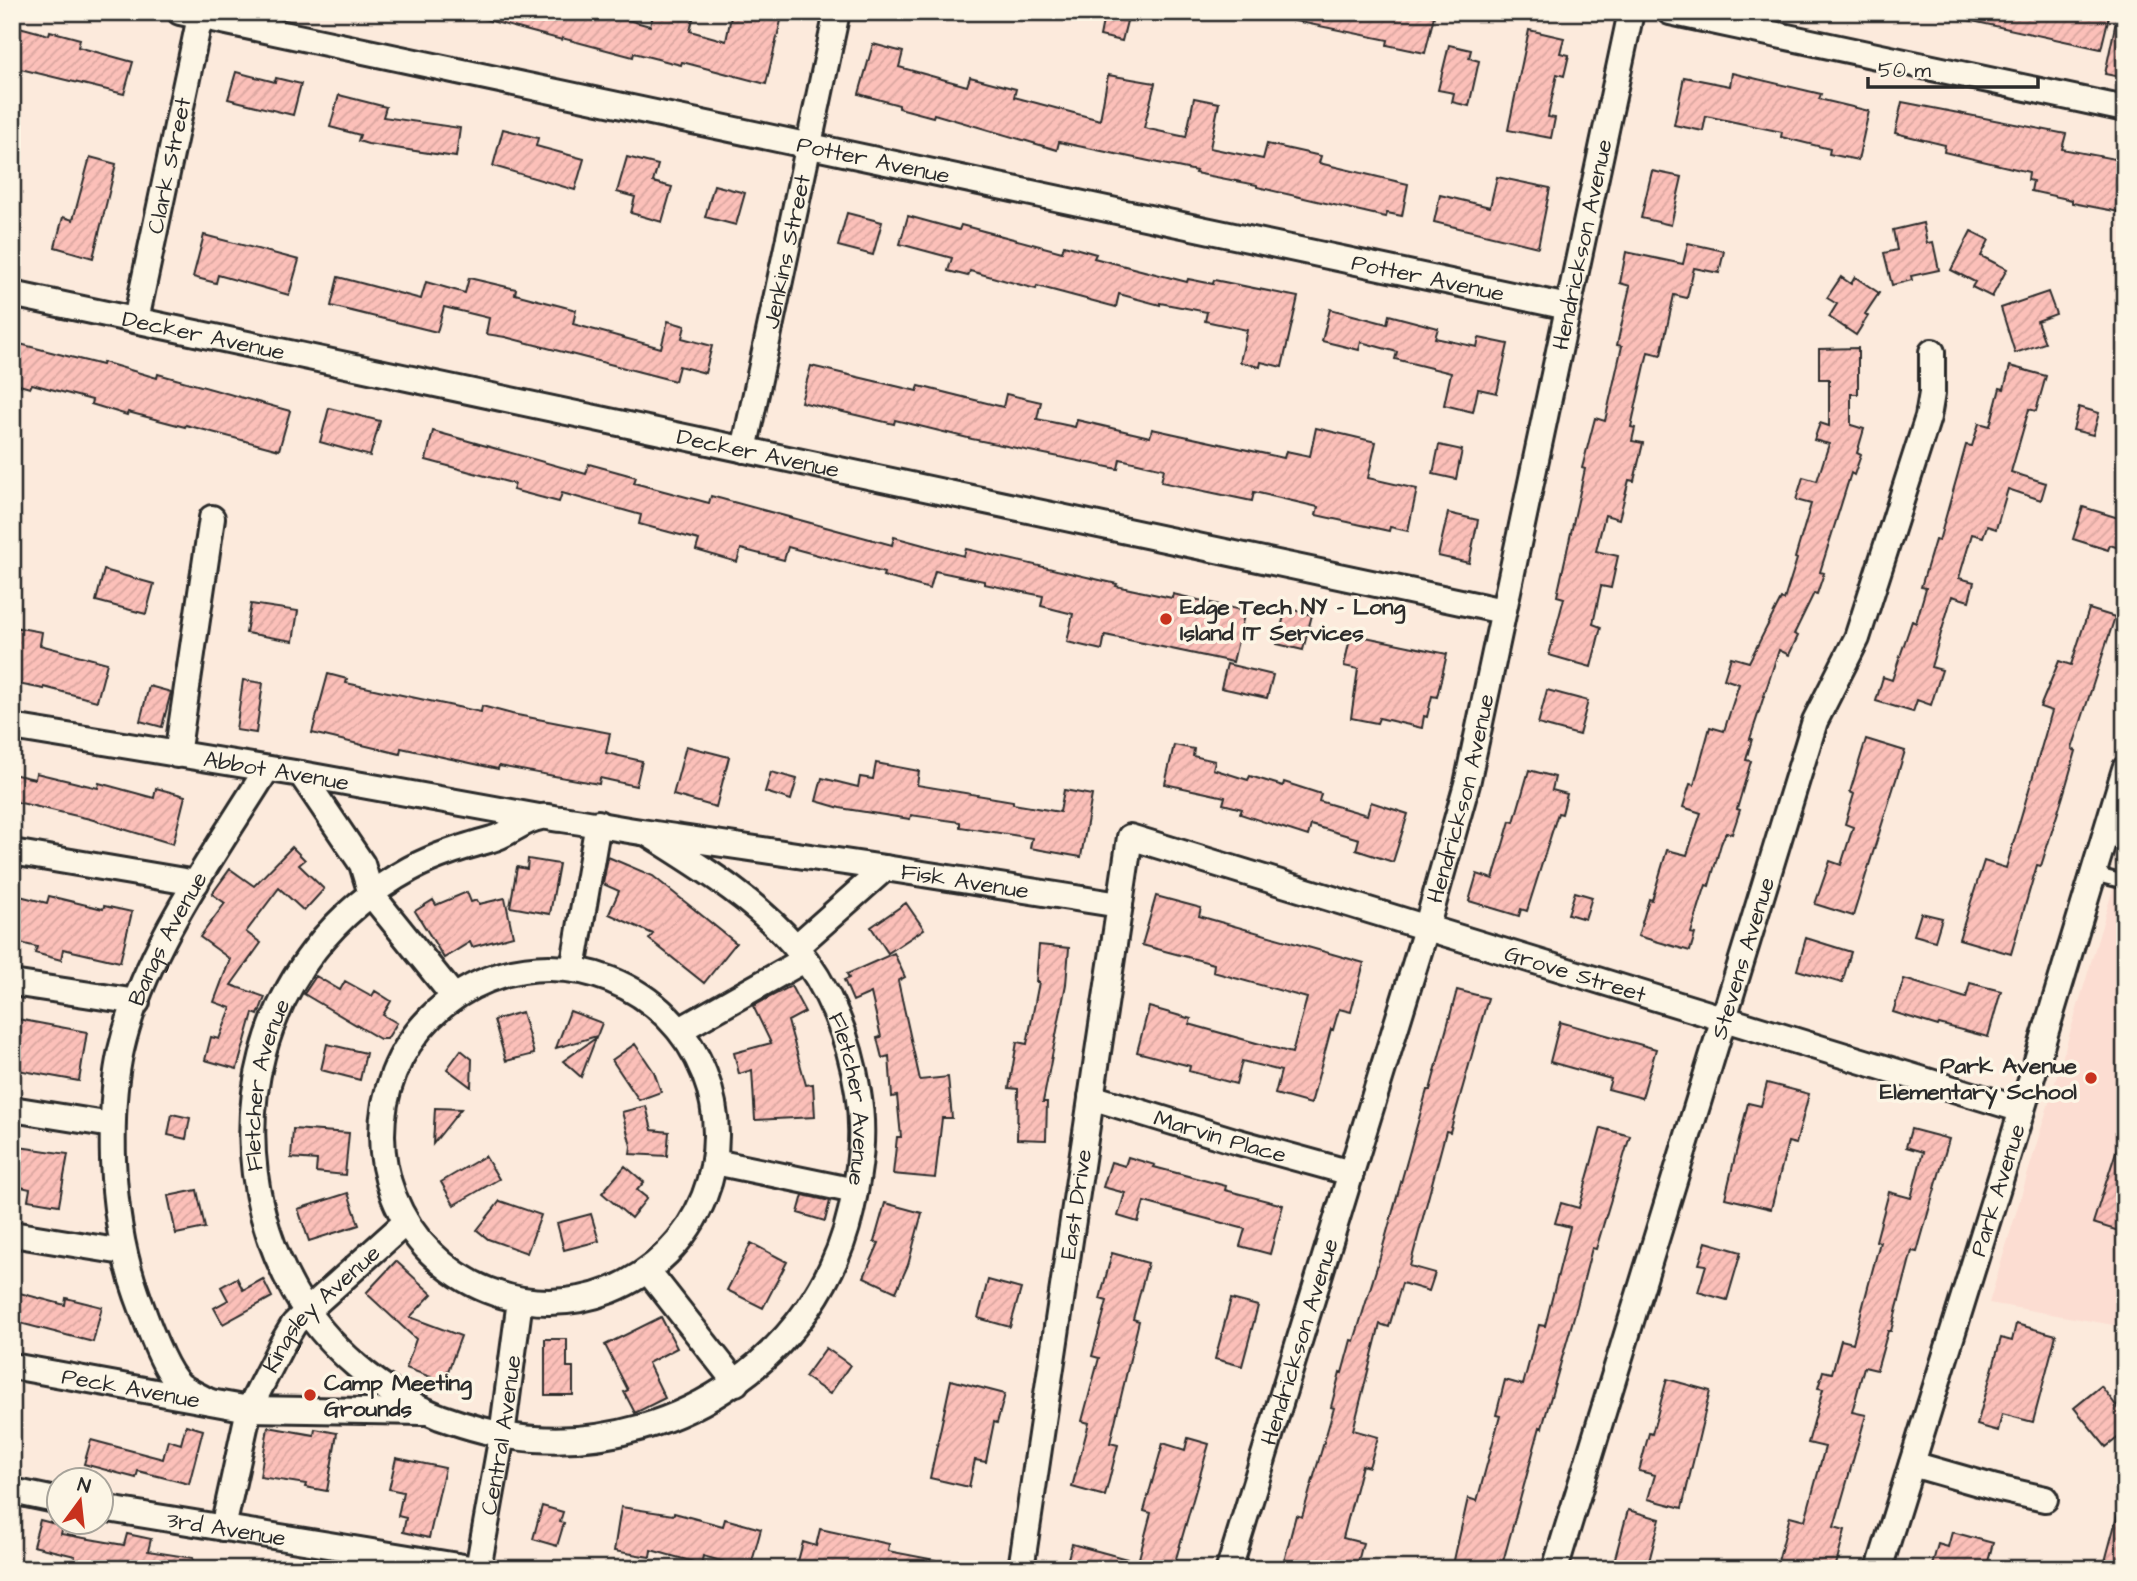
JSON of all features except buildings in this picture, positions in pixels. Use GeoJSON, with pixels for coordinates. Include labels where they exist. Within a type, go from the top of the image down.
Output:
{"type":"FeatureCollection","features":[{"type":"Feature","properties":{"kind":"street","name":"Jenkins Street"},"geometry":{"type":"LineString","coordinates":[[744,450],[837,12]]}},
{"type":"Feature","properties":{"kind":"street","name":"Hendrickson Avenue"},"geometry":{"type":"LineString","coordinates":[[1229,1569],[1426,929],[1467,784],[1631,12]]}},
{"type":"Feature","properties":{"kind":"street"},"geometry":{"type":"LineString","coordinates":[[1670,12],[2125,109]]}},
{"type":"Feature","properties":{"kind":"street","name":"Potter Avenue"},"geometry":{"type":"LineString","coordinates":[[194,14],[1568,307]]}},
{"type":"Feature","properties":{"kind":"street","name":"Clark Street"},"geometry":{"type":"LineString","coordinates":[[136,320],[194,14]]}},
{"type":"Feature","properties":{"kind":"street","name":"Decker Avenue"},"geometry":{"type":"LineString","coordinates":[[12,294],[1503,611]]}},
{"type":"Feature","properties":{"kind":"street","name":"Stevens Avenue"},"geometry":{"type":"LineString","coordinates":[[1555,1569],[1815,720],[1857,638],[1928,417],[1932,393],[1932,352]]}},
{"type":"Feature","properties":{"kind":"street"},"geometry":{"type":"LineString","coordinates":[[177,755],[212,518]]}},
{"type":"Feature","properties":{"kind":"street","name":"Abbot Avenue"},"geometry":{"type":"LineString","coordinates":[[12,727],[301,774],[539,817]]}},
{"type":"Feature","properties":{"kind":"street","name":"Bangs Avenue"},"geometry":{"type":"LineString","coordinates":[[208,1401],[180,1385],[170,1371],[147,1322],[123,1252],[114,1193],[112,1125],[121,1050],[137,1002],[165,935],[267,769]]}},
{"type":"Feature","properties":{"kind":"street","name":"Park Avenue"},"geometry":{"type":"LineString","coordinates":[[1879,1569],[2125,769]]}},
{"type":"Feature","properties":{"kind":"street"},"geometry":{"type":"LineString","coordinates":[[301,774],[362,864],[371,894],[454,997]]}},
{"type":"Feature","properties":{"kind":"street","name":"Fletcher Avenue"},"geometry":{"type":"LineString","coordinates":[[539,817],[598,823],[647,833],[755,905],[800,953],[838,1018],[856,1077],[862,1138],[860,1168],[845,1235],[813,1302],[791,1332],[765,1359],[736,1382],[674,1417],[630,1431],[572,1440],[537,1440],[465,1426],[430,1413],[402,1398],[361,1369],[331,1341],[306,1312],[279,1263],[259,1204],[251,1141],[257,1078],[275,1017],[305,962],[332,930],[371,894],[411,868],[455,849],[501,837],[539,817]]}},
{"type":"Feature","properties":{"kind":"street"},"geometry":{"type":"LineString","coordinates":[[573,969],[598,823]]}},
{"type":"Feature","properties":{"kind":"street"},"geometry":{"type":"LineString","coordinates":[[647,833],[885,868]]}},
{"type":"Feature","properties":{"kind":"street","name":"Grove Street"},"geometry":{"type":"LineString","coordinates":[[1130,837],[2022,1110]]}},
{"type":"Feature","properties":{"kind":"street","name":"East Drive"},"geometry":{"type":"LineString","coordinates":[[1021,1569],[1130,837]]}},
{"type":"Feature","properties":{"kind":"street"},"geometry":{"type":"LineString","coordinates":[[12,852],[196,883]]}},
{"type":"Feature","properties":{"kind":"street","name":"Fisk Avenue"},"geometry":{"type":"LineString","coordinates":[[680,1030],[800,953],[885,868],[1120,905]]}},
{"type":"Feature","properties":{"kind":"street"},"geometry":{"type":"LineString","coordinates":[[573,969],[602,976],[630,989],[656,1006],[680,1030],[696,1057],[713,1102],[718,1128],[715,1162],[711,1183],[701,1208],[687,1232],[669,1253],[648,1271],[625,1285],[574,1301],[547,1303],[520,1300],[497,1294],[454,1273],[428,1250],[406,1222],[392,1193],[384,1163],[382,1131],[385,1100],[395,1069],[410,1042],[430,1017],[454,997],[476,985],[523,970],[573,969]]}},
{"type":"Feature","properties":{"kind":"street"},"geometry":{"type":"LineString","coordinates":[[12,983],[137,1002]]}},
{"type":"Feature","properties":{"kind":"street","name":"Marvin Place"},"geometry":{"type":"LineString","coordinates":[[1091,1097],[1351,1173]]}},
{"type":"Feature","properties":{"kind":"street"},"geometry":{"type":"LineString","coordinates":[[12,1109],[112,1125]]}},
{"type":"Feature","properties":{"kind":"street"},"geometry":{"type":"LineString","coordinates":[[715,1162],[855,1191]]}},
{"type":"Feature","properties":{"kind":"street","name":"Kingsley Avenue"},"geometry":{"type":"LineString","coordinates":[[223,1528],[249,1409],[294,1324],[406,1222]]}},
{"type":"Feature","properties":{"kind":"street"},"geometry":{"type":"LineString","coordinates":[[12,1234],[123,1252]]}},
{"type":"Feature","properties":{"kind":"street"},"geometry":{"type":"LineString","coordinates":[[648,1271],[736,1382]]}},
{"type":"Feature","properties":{"kind":"street","name":"Central Avenue"},"geometry":{"type":"LineString","coordinates":[[477,1569],[502,1435],[520,1300]]}},
{"type":"Feature","properties":{"kind":"street","name":"Peck Avenue"},"geometry":{"type":"LineString","coordinates":[[12,1366],[249,1409],[430,1413]]}},
{"type":"Feature","properties":{"kind":"street"},"geometry":{"type":"LineString","coordinates":[[1912,1464],[2045,1499]]}},
{"type":"Feature","properties":{"kind":"street"},"geometry":{"type":"LineString","coordinates":[[12,1491],[46,1498]]}},
{"type":"Feature","properties":{"kind":"street","name":"3rd Avenue"},"geometry":{"type":"LineString","coordinates":[[116,1510],[477,1569]]}},
{"type":"Feature","properties":{"kind":"lane"},"geometry":{"type":"LineString","coordinates":[[2093,874],[2125,882]]}},
{"type":"Feature","properties":{"kind":"shaded area","name":"Park Avenue Elementary School"},"geometry":{"type":"Polygon","coordinates":[[[2125,852],[2125,1327],[1989,1303],[2125,852]]]}},
{"type":"Feature","properties":{"kind":"place","name":"Edge Tech NY - Long Island IT Services"},"geometry":{"type":"Point","coordinates":[1166,619]}},
{"type":"Feature","properties":{"kind":"place","name":"Park Avenue Elementary School"},"geometry":{"type":"Point","coordinates":[2091,1078]}},
{"type":"Feature","properties":{"kind":"place","name":"Camp Meeting Grounds"},"geometry":{"type":"Point","coordinates":[310,1395]}}]}
